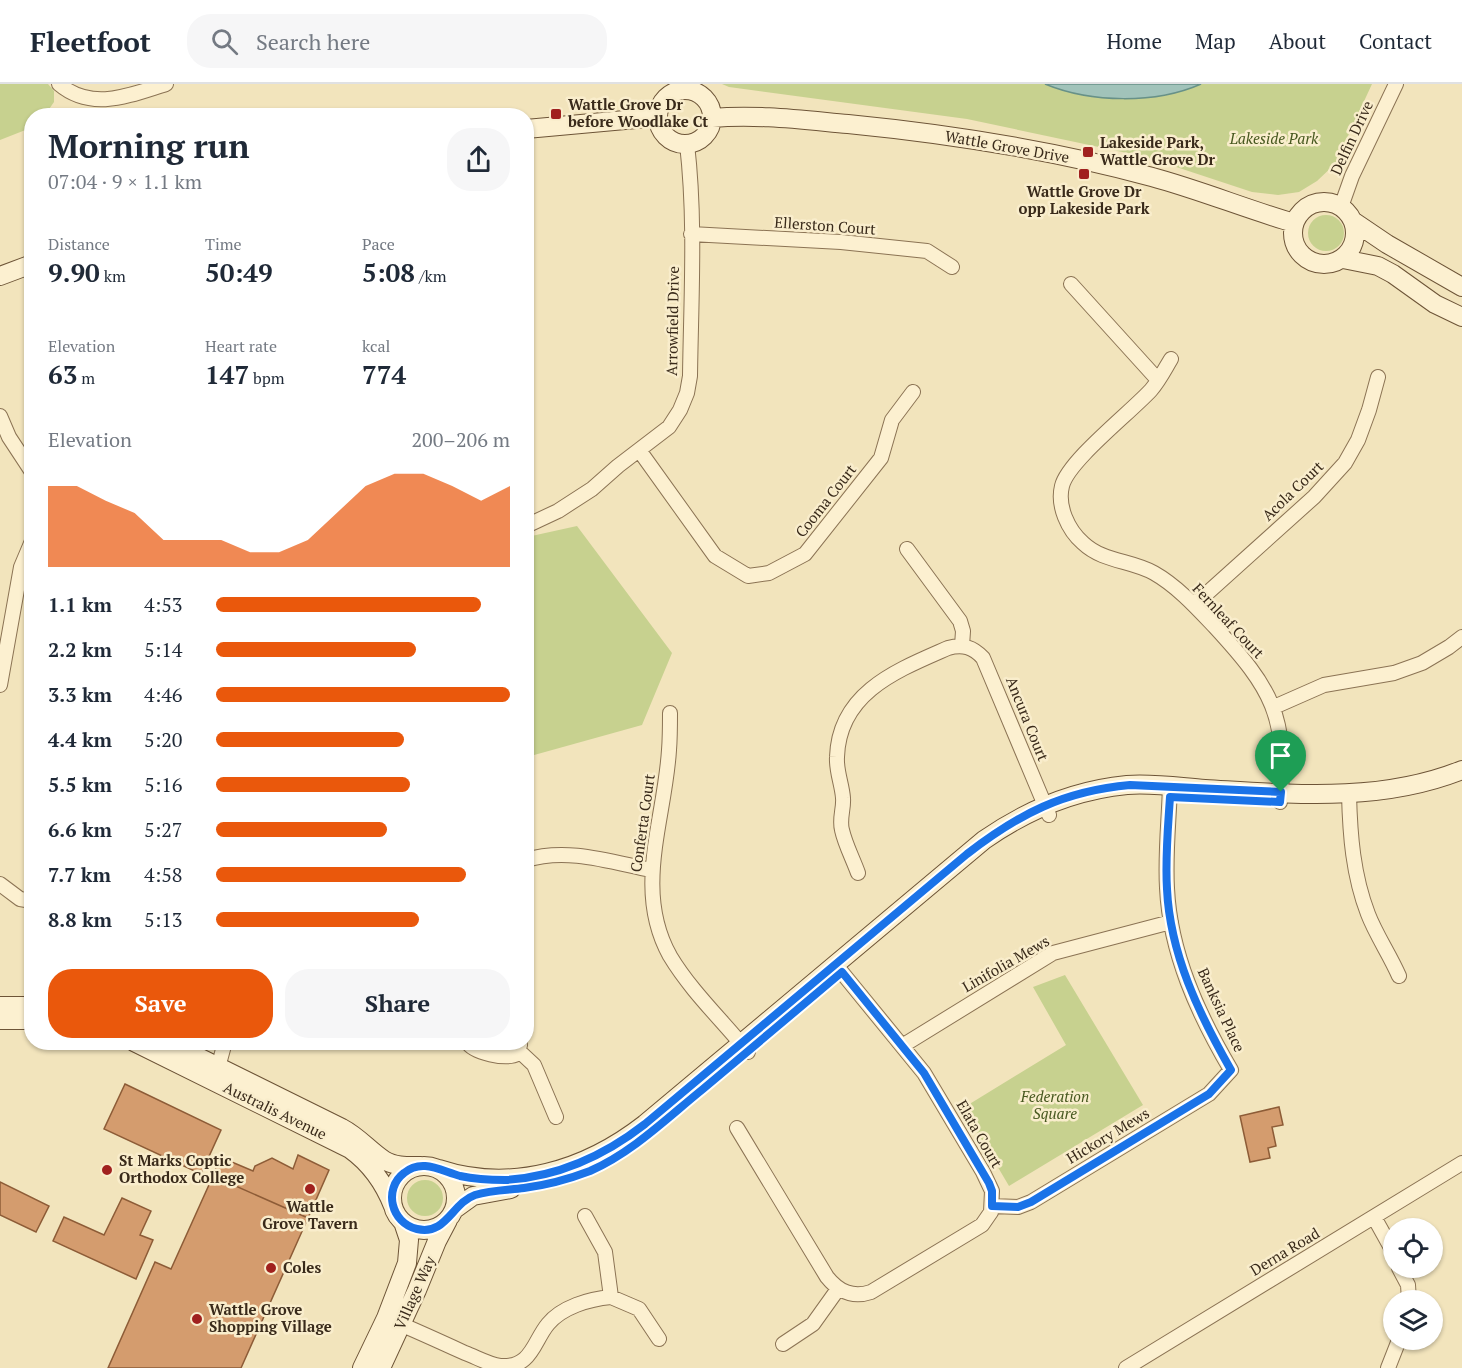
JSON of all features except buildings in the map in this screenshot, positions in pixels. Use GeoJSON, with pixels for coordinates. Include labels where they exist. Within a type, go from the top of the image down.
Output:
{"type":"FeatureCollection","features":[{"type":"Feature","properties":{"kind":"street"},"geometry":{"type":"LineString","coordinates":[[59,84],[80,97],[95,100],[114,100],[166,84]]}},
{"type":"Feature","properties":{"kind":"street","name":"Delfin Drive"},"geometry":{"type":"LineString","coordinates":[[1341,207],[1352,176],[1396,84]]}},
{"type":"Feature","properties":{"kind":"street"},"geometry":{"type":"LineString","coordinates":[[686,87],[705,99],[712,111],[707,133],[702,139],[687,144],[667,137],[662,131],[658,117],[663,101],[686,87]]}},
{"type":"Feature","properties":{"kind":"street","name":"Wattle Grove Drive"},"geometry":{"type":"LineString","coordinates":[[712,118],[734,116],[916,130],[996,143],[1152,177],[1294,223]]}},
{"type":"Feature","properties":{"kind":"street"},"geometry":{"type":"LineString","coordinates":[[534,128],[658,117]]}},
{"type":"Feature","properties":{"kind":"street","name":"Arrowfield Drive"},"geometry":{"type":"LineString","coordinates":[[534,522],[558,511],[592,489],[669,426],[680,410],[687,393],[690,376],[691,234],[690,170],[687,144]]}},
{"type":"Feature","properties":{"kind":"street"},"geometry":{"type":"LineString","coordinates":[[1353,221],[1354,242],[1350,251],[1334,263],[1324,265],[1314,263],[1305,258],[1294,242],[1294,223],[1305,208],[1313,203],[1332,202],[1341,207],[1353,221],[1387,244],[1462,287]]}},
{"type":"Feature","properties":{"kind":"street","name":"Ellerston Court"},"geometry":{"type":"LineString","coordinates":[[691,234],[841,242],[927,250],[952,267]]}},
{"type":"Feature","properties":{"kind":"street"},"geometry":{"type":"LineString","coordinates":[[1342,258],[1378,266],[1435,304],[1462,317]]}},
{"type":"Feature","properties":{"kind":"street"},"geometry":{"type":"LineString","coordinates":[[0,276],[24,267]]}},
{"type":"Feature","properties":{"kind":"street"},"geometry":{"type":"LineString","coordinates":[[1071,284],[1158,380]]}},
{"type":"Feature","properties":{"kind":"street","name":"Fernleaf Court"},"geometry":{"type":"LineString","coordinates":[[1171,359],[1152,389],[1075,465],[1062,484],[1060,502],[1072,530],[1082,543],[1101,556],[1135,565],[1154,573],[1194,605],[1247,663],[1263,685],[1274,706],[1283,757],[1280,797]]}},
{"type":"Feature","properties":{"kind":"street","name":"Acola Court"},"geometry":{"type":"LineString","coordinates":[[1194,605],[1314,497],[1340,469],[1358,440],[1378,376]]}},
{"type":"Feature","properties":{"kind":"street","name":"Cooma Court"},"geometry":{"type":"LineString","coordinates":[[639,450],[715,556],[748,576],[769,573],[805,555],[881,458],[892,420],[913,392]]}},
{"type":"Feature","properties":{"kind":"street"},"geometry":{"type":"LineString","coordinates":[[0,416],[9,437],[24,460]]}},
{"type":"Feature","properties":{"kind":"street"},"geometry":{"type":"LineString","coordinates":[[858,873],[842,830],[841,821],[843,798],[837,755],[845,721],[859,698],[874,685],[941,651],[962,646],[963,631],[960,621],[907,549]]}},
{"type":"Feature","properties":{"kind":"street"},"geometry":{"type":"LineString","coordinates":[[0,685],[24,560]]}},
{"type":"Feature","properties":{"kind":"street"},"geometry":{"type":"LineString","coordinates":[[1274,706],[1323,685],[1394,673],[1422,663],[1462,637]]}},
{"type":"Feature","properties":{"kind":"street","name":"Ancura Court"},"geometry":{"type":"LineString","coordinates":[[962,646],[970,648],[983,658],[1047,810]]}},
{"type":"Feature","properties":{"kind":"street","name":"Conferta Court"},"geometry":{"type":"LineString","coordinates":[[670,713],[669,751],[651,870],[654,910],[663,942],[670,956],[690,984],[744,1048]]}},
{"type":"Feature","properties":{"kind":"street"},"geometry":{"type":"LineString","coordinates":[[1349,800],[1432,781],[1462,770]]}},
{"type":"Feature","properties":{"kind":"street"},"geometry":{"type":"LineString","coordinates":[[744,1048],[633,1133],[610,1149],[584,1161],[539,1175],[503,1180],[471,1178],[421,1166],[412,1168],[397,1179],[393,1188],[393,1206],[403,1222],[418,1230],[427,1230],[436,1228],[466,1199],[481,1193],[544,1185],[577,1176],[605,1163],[643,1139],[744,1048],[838,968],[985,852],[1047,810],[1170,792],[1377,803],[1417,796],[1462,781]]}},
{"type":"Feature","properties":{"kind":"street","name":"Banksia Place"},"geometry":{"type":"LineString","coordinates":[[1170,792],[1166,865],[1171,922],[1184,973],[1196,1004],[1231,1070]]}},
{"type":"Feature","properties":{"kind":"street"},"geometry":{"type":"LineString","coordinates":[[1349,800],[1352,854],[1362,897],[1373,926],[1400,976]]}},
{"type":"Feature","properties":{"kind":"street"},"geometry":{"type":"LineString","coordinates":[[534,858],[574,855],[651,870]]}},
{"type":"Feature","properties":{"kind":"street"},"geometry":{"type":"LineString","coordinates":[[0,884],[24,900]]}},
{"type":"Feature","properties":{"kind":"street","name":"Linifolia Mews"},"geometry":{"type":"LineString","coordinates":[[902,1046],[1053,953],[1171,922]]}},
{"type":"Feature","properties":{"kind":"street","name":"Elata Court"},"geometry":{"type":"LineString","coordinates":[[838,968],[932,1086],[983,1172],[992,1191],[992,1206]]}},
{"type":"Feature","properties":{"kind":"street"},"geometry":{"type":"LineString","coordinates":[[0,1006],[24,1006]]}},
{"type":"Feature","properties":{"kind":"street"},"geometry":{"type":"LineString","coordinates":[[0,1020],[24,1020]]}},
{"type":"Feature","properties":{"kind":"street","name":"Australis Avenue"},"geometry":{"type":"LineString","coordinates":[[154,1050],[216,1074],[353,1134],[384,1160],[403,1166],[421,1166]]}},
{"type":"Feature","properties":{"kind":"street","name":"Australis Avenue"},"geometry":{"type":"LineString","coordinates":[[180,1050],[216,1074],[350,1149],[376,1174],[393,1206]]}},
{"type":"Feature","properties":{"kind":"street"},"geometry":{"type":"LineString","coordinates":[[216,1074],[223,1050]]}},
{"type":"Feature","properties":{"kind":"street"},"geometry":{"type":"LineString","coordinates":[[477,1050],[507,1058],[514,1056],[517,1050]]}},
{"type":"Feature","properties":{"kind":"street"},"geometry":{"type":"LineString","coordinates":[[522,1050],[534,1065],[556,1118]]}},
{"type":"Feature","properties":{"kind":"street","name":"Hickory Mews"},"geometry":{"type":"LineString","coordinates":[[992,1206],[1018,1207],[1031,1202],[1209,1094],[1231,1070]]}},
{"type":"Feature","properties":{"kind":"street"},"geometry":{"type":"LineString","coordinates":[[737,1128],[827,1276],[838,1289],[854,1294],[871,1292],[976,1229],[987,1219],[992,1206]]}},
{"type":"Feature","properties":{"kind":"street","name":"Derna Road"},"geometry":{"type":"LineString","coordinates":[[1126,1368],[1462,1163]]}},
{"type":"Feature","properties":{"kind":"street"},"geometry":{"type":"LineString","coordinates":[[439,1169],[452,1182],[456,1200],[452,1214]]}},
{"type":"Feature","properties":{"kind":"street","name":"Village Way"},"geometry":{"type":"LineString","coordinates":[[362,1368],[394,1321],[452,1214]]}},
{"type":"Feature","properties":{"kind":"street"},"geometry":{"type":"LineString","coordinates":[[585,1216],[605,1252],[610,1297]]}},
{"type":"Feature","properties":{"kind":"street"},"geometry":{"type":"LineString","coordinates":[[1374,1217],[1383,1233]]}},
{"type":"Feature","properties":{"kind":"street","name":"Village Way"},"geometry":{"type":"LineString","coordinates":[[381,1368],[409,1255],[409,1240],[403,1222]]}},
{"type":"Feature","properties":{"kind":"street"},"geometry":{"type":"LineString","coordinates":[[783,1344],[813,1324],[838,1289]]}},
{"type":"Feature","properties":{"kind":"street"},"geometry":{"type":"LineString","coordinates":[[394,1321],[498,1366],[514,1366],[528,1357],[548,1323],[554,1318],[587,1301],[610,1297],[639,1309],[659,1340]]}},
{"type":"Feature","properties":{"kind":"street"},"geometry":{"type":"LineString","coordinates":[[1388,1368],[1395,1350]]}},
{"type":"Feature","properties":{"kind":"green space"},"geometry":{"type":"Polygon","coordinates":[[[0,84],[48,84],[54,91],[54,102],[50,108],[24,108],[24,131],[0,140],[0,84]]]}},
{"type":"Feature","properties":{"kind":"green space","name":"Lakeside Park"},"geometry":{"type":"Polygon","coordinates":[[[722,84],[1372,84],[1335,164],[1317,181],[1299,192],[1278,195],[1252,192],[1146,157],[967,119],[729,87],[722,84]]]}},
{"type":"Feature","properties":{"kind":"green space"},"geometry":{"type":"Polygon","coordinates":[[[1326,215],[1339,220],[1344,233],[1339,246],[1326,251],[1313,246],[1308,233],[1313,220],[1326,215]]]}},
{"type":"Feature","properties":{"kind":"green space"},"geometry":{"type":"Polygon","coordinates":[[[577,526],[672,653],[642,725],[534,755],[534,535],[577,526]]]}},
{"type":"Feature","properties":{"kind":"green space","name":"Federation Square"},"geometry":{"type":"Polygon","coordinates":[[[1065,975],[1143,1105],[1009,1186],[963,1108],[1066,1045],[1033,987],[1065,975]]]}},
{"type":"Feature","properties":{"kind":"green space"},"geometry":{"type":"Polygon","coordinates":[[[425,1180],[438,1185],[443,1198],[438,1211],[425,1216],[412,1211],[407,1198],[412,1185],[425,1180]]]}},
{"type":"Feature","properties":{"kind":"water"},"geometry":{"type":"Polygon","coordinates":[[[1045,84],[1201,84],[1164,95],[1123,99],[1082,95],[1045,84]]]}},
{"type":"Feature","properties":{"kind":"place","name":"Wattle Grove Dr before Woodlake Ct"},"geometry":{"type":"Point","coordinates":[556,114]}},
{"type":"Feature","properties":{"kind":"place","name":"Lakeside Park, Wattle Grove Dr"},"geometry":{"type":"Point","coordinates":[1088,152]}},
{"type":"Feature","properties":{"kind":"place","name":"Wattle Grove Dr opp Lakeside Park"},"geometry":{"type":"Point","coordinates":[1084,174]}},
{"type":"Feature","properties":{"kind":"place","name":"St Marks Coptic Orthodox College"},"geometry":{"type":"Point","coordinates":[107,1170]}},
{"type":"Feature","properties":{"kind":"place","name":"Wattle Grove Tavern"},"geometry":{"type":"Point","coordinates":[310,1189]}},
{"type":"Feature","properties":{"kind":"place","name":"Coles"},"geometry":{"type":"Point","coordinates":[271,1268]}},
{"type":"Feature","properties":{"kind":"place","name":"Wattle Grove Shopping Village"},"geometry":{"type":"Point","coordinates":[197,1319]}},
{"type":"Feature","properties":{"kind":"route"},"geometry":{"type":"LineString","coordinates":[[1130,785],[1281,792],[1280,802],[1170,797],[1166,857],[1167,890],[1168,908],[1175,940],[1196,1004],[1231,1070],[1209,1094],[1025,1205],[992,1206],[992,1191],[989,1183],[924,1073],[842,972],[643,1139],[605,1163],[577,1176],[544,1185],[491,1191],[473,1196],[462,1202],[443,1224],[436,1228],[418,1230],[403,1222],[397,1215],[393,1206],[393,1188],[397,1179],[412,1168],[430,1166],[471,1178],[503,1180],[539,1175],[570,1167],[610,1149],[645,1124],[984,840],[1026,813],[1076,795],[1130,785]]}}]}
